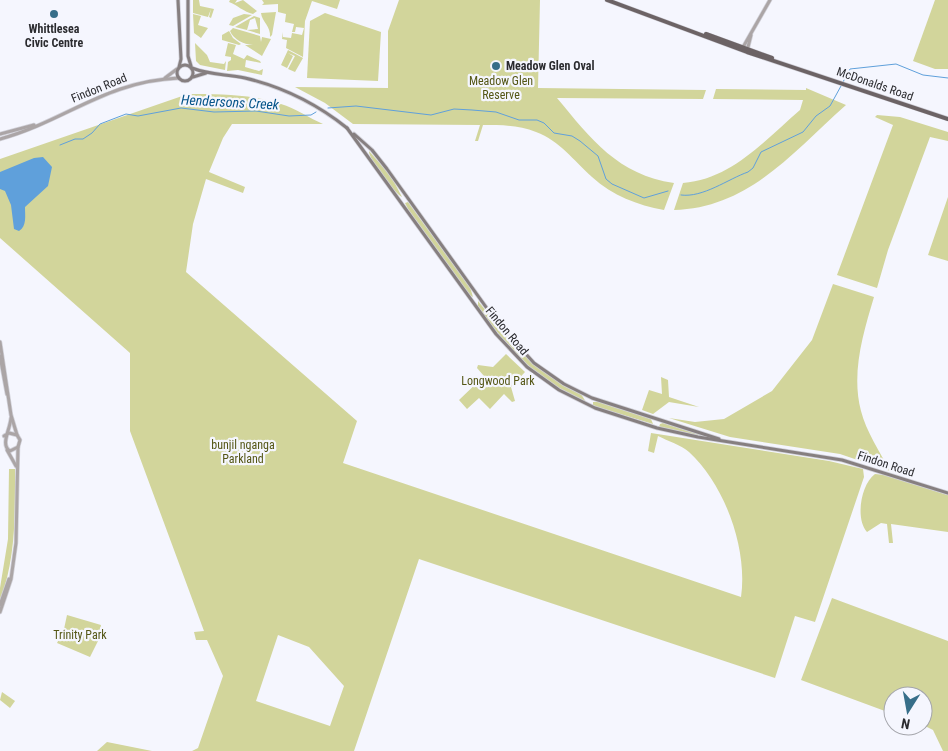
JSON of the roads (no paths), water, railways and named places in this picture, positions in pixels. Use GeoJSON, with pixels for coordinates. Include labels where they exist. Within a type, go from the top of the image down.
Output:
{"type":"FeatureCollection","features":[{"type":"Feature","properties":{"kind":"main road"},"geometry":{"type":"LineString","coordinates":[[178,0],[181,59],[178,68],[178,78],[186,81],[192,78],[188,56],[188,0]]}},
{"type":"Feature","properties":{"kind":"main road","name":"McDonalds Road"},"geometry":{"type":"LineString","coordinates":[[607,0],[948,119]]}},
{"type":"Feature","properties":{"kind":"main road"},"geometry":{"type":"LineString","coordinates":[[178,68],[186,64],[191,67]]}},
{"type":"Feature","properties":{"kind":"main road","name":"Findon Road"},"geometry":{"type":"LineString","coordinates":[[191,67],[209,73],[244,78],[280,89],[318,108],[347,128],[372,150],[394,178],[505,333],[526,355],[556,379],[591,398],[729,442]]}},
{"type":"Feature","properties":{"kind":"main road","name":"Findon Road"},"geometry":{"type":"LineString","coordinates":[[192,78],[209,73]]}},
{"type":"Feature","properties":{"kind":"main road","name":"Findon Road"},"geometry":{"type":"LineString","coordinates":[[347,128],[500,339],[527,366],[559,390],[588,405],[655,428],[842,460],[948,493]]}},
{"type":"Feature","properties":{"kind":"main road"},"geometry":{"type":"LineString","coordinates":[[367,155],[368,150],[372,150]]}},
{"type":"Feature","properties":{"kind":"main road"},"geometry":{"type":"LineString","coordinates":[[401,201],[406,196]]}},
{"type":"Feature","properties":{"kind":"main road"},"geometry":{"type":"LineString","coordinates":[[472,302],[478,297]]}},
{"type":"Feature","properties":{"kind":"main road"},"geometry":{"type":"LineString","coordinates":[[588,405],[591,398]]}},
{"type":"Feature","properties":{"kind":"main road"},"geometry":{"type":"LineString","coordinates":[[655,428],[657,420]]}},
{"type":"Feature","properties":{"kind":"street"},"geometry":{"type":"LineString","coordinates":[[745,49],[752,30],[770,0]]}},
{"type":"Feature","properties":{"kind":"street","name":"Findon Road"},"geometry":{"type":"LineString","coordinates":[[164,78],[178,68]]}},
{"type":"Feature","properties":{"kind":"street","name":"Findon Road"},"geometry":{"type":"LineString","coordinates":[[0,140],[116,89],[164,78],[178,78]]}},
{"type":"Feature","properties":{"kind":"street","name":"Findon Road"},"geometry":{"type":"LineString","coordinates":[[0,134],[42,123]]}},
{"type":"Feature","properties":{"kind":"street"},"geometry":{"type":"LineString","coordinates":[[0,343],[0,355],[10,407],[17,436],[20,440],[17,469],[17,526],[13,566],[0,612]]}},
{"type":"Feature","properties":{"kind":"street"},"geometry":{"type":"LineString","coordinates":[[0,343],[10,407]]}},
{"type":"Feature","properties":{"kind":"street"},"geometry":{"type":"LineString","coordinates":[[12,415],[9,429],[2,443],[14,459],[17,469]]}},
{"type":"Feature","properties":{"kind":"street"},"geometry":{"type":"LineString","coordinates":[[4,436],[9,433],[17,436]]}},
{"type":"Feature","properties":{"kind":"street"},"geometry":{"type":"LineString","coordinates":[[7,450],[13,450],[18,447]]}},
{"type":"Feature","properties":{"kind":"street"},"geometry":{"type":"LineString","coordinates":[[0,605],[13,566]]}},
{"type":"Feature","properties":{"kind":"water"},"geometry":{"type":"Polygon","coordinates":[[[43,157],[52,167],[48,186],[25,207],[24,224],[19,231],[14,229],[11,205],[5,191],[0,189],[0,172],[34,158],[43,157]]]}},
{"type":"Feature","properties":{"kind":"waterway","name":"Hendersons Creek"},"geometry":{"type":"LineString","coordinates":[[843,82],[850,69],[896,64],[923,75],[948,78]]}},
{"type":"Feature","properties":{"kind":"waterway","name":"Hendersons Creek"},"geometry":{"type":"LineString","coordinates":[[681,195],[698,194],[707,191],[748,172],[753,168],[761,152],[803,132],[816,116],[830,106],[841,86]]}},
{"type":"Feature","properties":{"kind":"waterway","name":"Hendersons Creek"},"geometry":{"type":"LineString","coordinates":[[328,108],[356,106],[431,115],[454,109],[472,110],[496,112],[519,120],[537,120],[544,123],[554,133],[572,136],[598,156],[606,179],[612,184],[644,198],[668,191]]}},
{"type":"Feature","properties":{"kind":"waterway","name":"Hendersons Creek"},"geometry":{"type":"LineString","coordinates":[[60,145],[75,139],[83,139],[100,124],[126,114],[138,116],[181,108],[214,112],[256,111],[289,116],[311,115],[316,112]]}},
{"type":"Feature","properties":{"kind":"place","name":"Whittlesea Civic Centre"},"geometry":{"type":"Point","coordinates":[54,14]}},
{"type":"Feature","properties":{"kind":"place","name":"Meadow Glen Oval"},"geometry":{"type":"Point","coordinates":[496,66]}},
{"type":"Feature","properties":{"kind":"park label","name":"Meadow Glen Reserve"},"geometry":{"type":"Point","coordinates":[501,88]}},
{"type":"Feature","properties":{"kind":"park label","name":"Longwood Park"},"geometry":{"type":"Point","coordinates":[498,381]}},
{"type":"Feature","properties":{"kind":"park label","name":"bunjil nganga Parkland"},"geometry":{"type":"Point","coordinates":[243,452]}},
{"type":"Feature","properties":{"kind":"park label","name":"Trinity Park"},"geometry":{"type":"Point","coordinates":[80,635]}}]}
